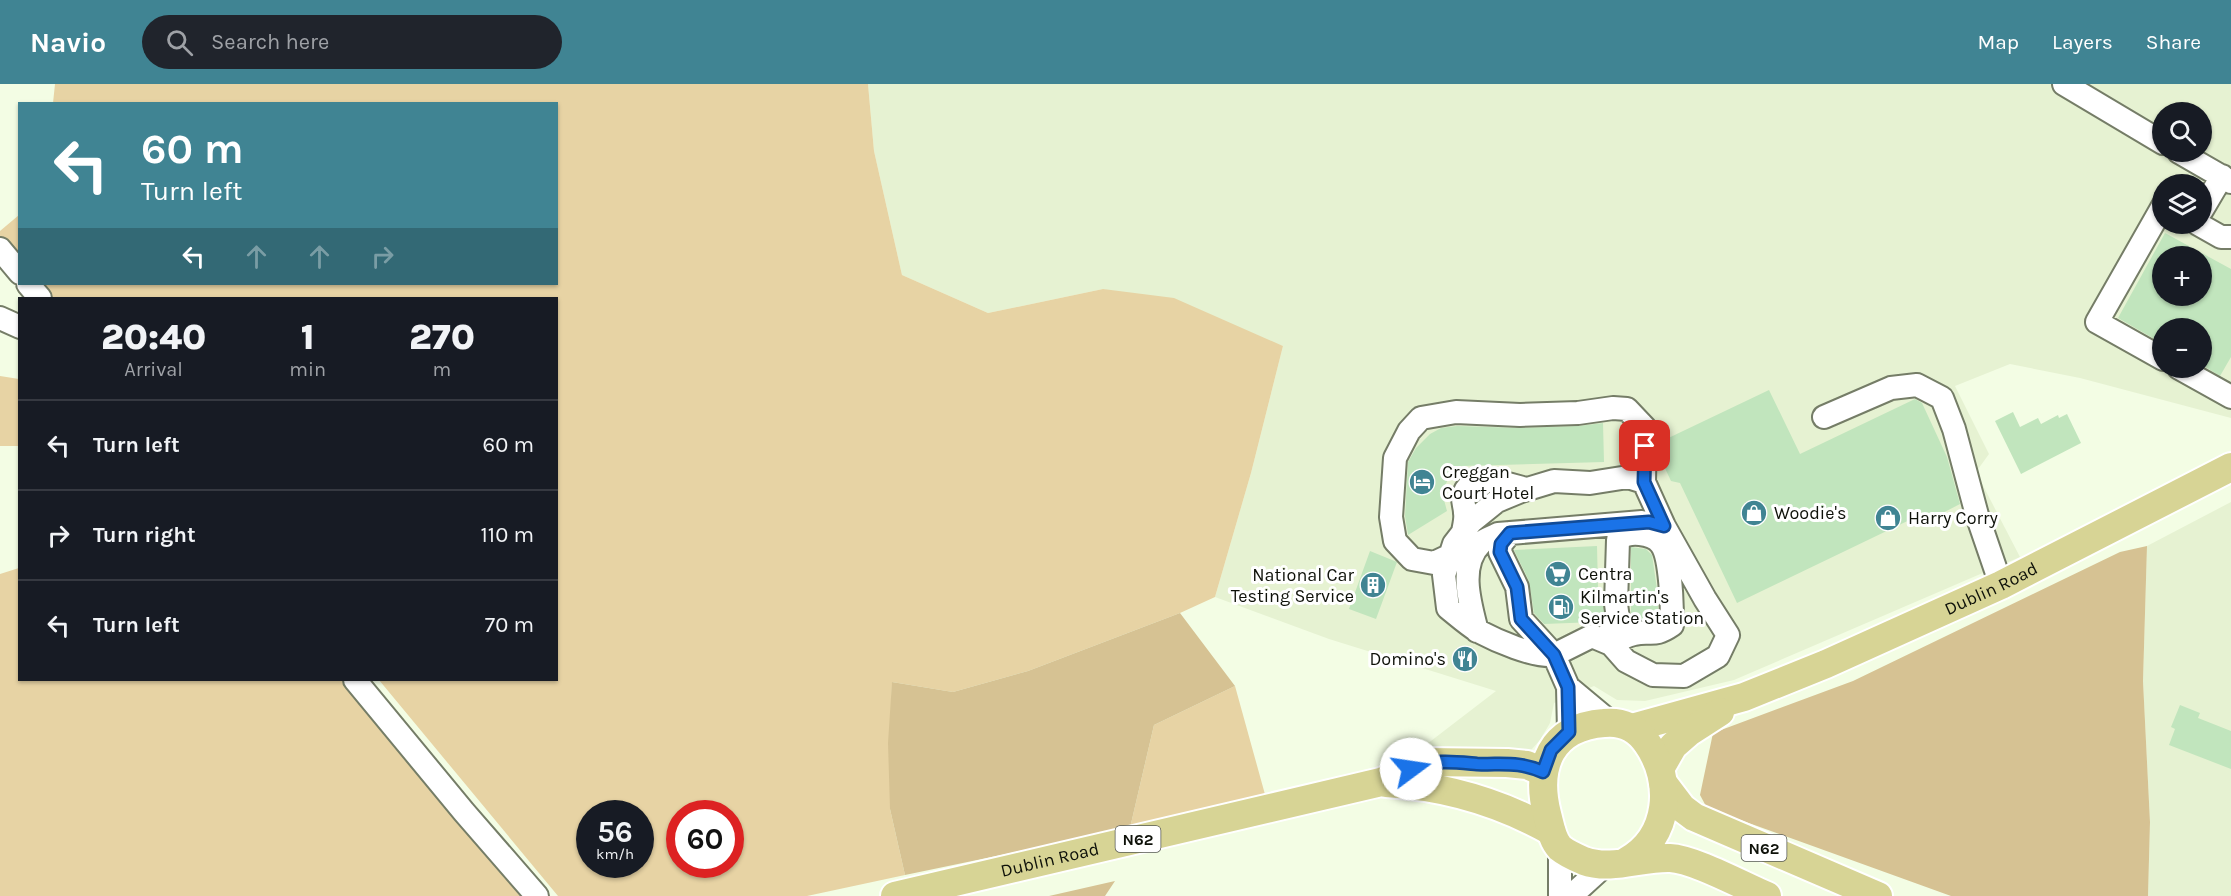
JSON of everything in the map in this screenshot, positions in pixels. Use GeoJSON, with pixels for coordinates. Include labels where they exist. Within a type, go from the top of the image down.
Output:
{"type":"FeatureCollection","features":[{"type":"Feature","properties":{"kind":"main road","name":"Dublin Road"},"geometry":{"type":"LineString","coordinates":[[1621,725],[1744,697],[1826,664],[2001,585],[2231,467]]}},
{"type":"Feature","properties":{"kind":"main road","name":"Dublin Road"},"geometry":{"type":"LineString","coordinates":[[1662,775],[1673,746],[1689,732],[1744,697]]}},
{"type":"Feature","properties":{"kind":"main road"},"geometry":{"type":"LineString","coordinates":[[1556,839],[1545,807],[1543,772],[1551,750],[1569,732],[1585,726],[1621,725]]}},
{"type":"Feature","properties":{"kind":"main road","name":"N62"},"geometry":{"type":"LineString","coordinates":[[1621,725],[1645,739],[1662,775],[1683,807],[1694,817],[1878,896]]}},
{"type":"Feature","properties":{"kind":"main road","name":"Dublin Road"},"geometry":{"type":"LineString","coordinates":[[895,896],[1381,782],[1426,762],[1507,763],[1527,765],[1543,772]]}},
{"type":"Feature","properties":{"kind":"main road","name":"N62"},"geometry":{"type":"LineString","coordinates":[[1616,863],[1649,844],[1661,823],[1665,805],[1662,775]]}},
{"type":"Feature","properties":{"kind":"main road","name":"Dublin Road"},"geometry":{"type":"LineString","coordinates":[[1381,782],[1430,786],[1505,808],[1556,839]]}},
{"type":"Feature","properties":{"kind":"main road","name":"N62"},"geometry":{"type":"LineString","coordinates":[[1556,839],[1586,862],[1616,863],[1672,858],[1690,863],[1767,896]]}},
{"type":"Feature","properties":{"kind":"street"},"geometry":{"type":"LineString","coordinates":[[2064,84],[2152,136]]}},
{"type":"Feature","properties":{"kind":"street"},"geometry":{"type":"LineString","coordinates":[[2196,162],[2226,179],[2212,197]]}},
{"type":"Feature","properties":{"kind":"street"},"geometry":{"type":"LineString","coordinates":[[2152,225],[2097,322],[2152,353]]}},
{"type":"Feature","properties":{"kind":"street"},"geometry":{"type":"LineString","coordinates":[[2212,232],[2221,237],[2231,237]]}},
{"type":"Feature","properties":{"kind":"street"},"geometry":{"type":"LineString","coordinates":[[0,249],[18,271]]}},
{"type":"Feature","properties":{"kind":"street"},"geometry":{"type":"LineString","coordinates":[[29,285],[39,297]]}},
{"type":"Feature","properties":{"kind":"street"},"geometry":{"type":"LineString","coordinates":[[0,318],[18,326]]}},
{"type":"Feature","properties":{"kind":"street"},"geometry":{"type":"LineString","coordinates":[[2198,378],[2231,396]]}},
{"type":"Feature","properties":{"kind":"street"},"geometry":{"type":"LineString","coordinates":[[1824,417],[1891,388],[1917,385],[1942,398],[1954,429],[1977,515],[2001,585]]}},
{"type":"Feature","properties":{"kind":"street"},"geometry":{"type":"LineString","coordinates":[[1450,555],[1434,563],[1412,559],[1395,541],[1391,517],[1395,459],[1409,431],[1421,418],[1455,412],[1520,415],[1627,409],[1645,428],[1644,482],[1664,526],[1728,635],[1718,656],[1684,675],[1653,675],[1626,661],[1608,642],[1592,636],[1554,655],[1544,656],[1477,631],[1448,608],[1444,575],[1454,544],[1471,522],[1497,501],[1526,489],[1554,482],[1590,483],[1629,477],[1644,482]]}},
{"type":"Feature","properties":{"kind":"street"},"geometry":{"type":"LineString","coordinates":[[1477,631],[1470,602],[1468,570],[1471,557],[1482,542],[1498,534],[1649,522],[1664,526]]}},
{"type":"Feature","properties":{"kind":"street"},"geometry":{"type":"LineString","coordinates":[[1510,533],[1501,544],[1500,552],[1517,587],[1521,619],[1554,655],[1568,687],[1569,732]]}},
{"type":"Feature","properties":{"kind":"street"},"geometry":{"type":"LineString","coordinates":[[1637,534],[1653,537],[1662,545],[1671,586],[1672,625],[1652,634],[1636,633],[1608,642],[1617,619],[1618,540],[1623,535],[1637,534]]}},
{"type":"Feature","properties":{"kind":"street"},"geometry":{"type":"LineString","coordinates":[[356,681],[537,896]]}},
{"type":"Feature","properties":{"kind":"street"},"geometry":{"type":"LineString","coordinates":[[1568,687],[1621,725]]}},
{"type":"Feature","properties":{"kind":"street"},"geometry":{"type":"LineString","coordinates":[[1556,839],[1560,896]]}},
{"type":"Feature","properties":{"kind":"street"},"geometry":{"type":"LineString","coordinates":[[1571,896],[1616,863]]}},
{"type":"Feature","properties":{"kind":"shaded area"},"geometry":{"type":"Polygon","coordinates":[[[55,84],[868,84],[874,151],[902,275],[988,313],[1103,289],[1174,298],[1283,346],[1251,473],[1215,597],[1180,613],[1028,671],[953,692],[892,682],[890,809],[905,875],[807,896],[558,896],[380,681],[558,681],[558,297],[50,297],[40,285],[558,285],[558,102],[53,102],[55,84]]]}},
{"type":"Feature","properties":{"kind":"shaded area"},"geometry":{"type":"Polygon","coordinates":[[[868,84],[2231,84],[2231,418],[2080,378],[2010,364],[1955,386],[1989,454],[1976,472],[2020,557],[1734,680],[1645,701],[1617,700],[1594,686],[1554,703],[1550,723],[1540,740],[1524,758],[1461,755],[1427,744],[1496,691],[1329,639],[1215,597],[1251,473],[1283,346],[1103,289],[988,313],[902,275],[874,151],[868,84]]]}},
{"type":"Feature","properties":{"kind":"shaded area"},"geometry":{"type":"Polygon","coordinates":[[[18,216],[18,259],[0,236],[0,231],[18,216]]]}},
{"type":"Feature","properties":{"kind":"shaded area"},"geometry":{"type":"Polygon","coordinates":[[[0,376],[18,379],[18,446],[0,446],[0,376]]]}},
{"type":"Feature","properties":{"kind":"shaded area"},"geometry":{"type":"Polygon","coordinates":[[[2231,502],[2231,896],[2148,896],[2150,822],[2143,681],[2147,546],[2231,502]]]}},
{"type":"Feature","properties":{"kind":"shaded area"},"geometry":{"type":"Polygon","coordinates":[[[2147,546],[2143,681],[2150,822],[2148,896],[1951,896],[1707,808],[1700,795],[1713,733],[1853,681],[2120,552],[2147,546]]]}},
{"type":"Feature","properties":{"kind":"shaded area"},"geometry":{"type":"Polygon","coordinates":[[[18,568],[18,681],[344,681],[520,896],[0,896],[0,574],[18,568]]]}},
{"type":"Feature","properties":{"kind":"shaded area"},"geometry":{"type":"Polygon","coordinates":[[[1180,613],[1235,686],[1154,725],[1130,828],[905,875],[890,809],[888,743],[892,682],[953,692],[1028,671],[1180,613]]]}},
{"type":"Feature","properties":{"kind":"shaded area"},"geometry":{"type":"Polygon","coordinates":[[[1235,686],[1266,798],[1130,828],[1154,725],[1235,686]]]}},
{"type":"Feature","properties":{"kind":"shaded area"},"geometry":{"type":"Polygon","coordinates":[[[1115,881],[1105,896],[1049,896],[1115,881]]]}},
{"type":"Feature","properties":{"kind":"building"},"geometry":{"type":"Polygon","coordinates":[[[2164,234],[2189,246],[2158,246],[2164,234]]]}},
{"type":"Feature","properties":{"kind":"building"},"geometry":{"type":"Polygon","coordinates":[[[2152,257],[2152,306],[2212,306],[2212,259],[2231,269],[2231,357],[2220,376],[2212,371],[2212,318],[2152,318],[2152,338],[2118,318],[2152,257]]]}},
{"type":"Feature","properties":{"kind":"building"},"geometry":{"type":"Polygon","coordinates":[[[1769,390],[1800,454],[1915,399],[1922,403],[1947,457],[1960,504],[1933,518],[1922,514],[1737,603],[1680,483],[1671,481],[1662,462],[1660,442],[1769,390]]]}},
{"type":"Feature","properties":{"kind":"building"},"geometry":{"type":"Polygon","coordinates":[[[2013,412],[2020,427],[2038,418],[2041,424],[2058,415],[2059,418],[2067,414],[2081,443],[2021,474],[1995,421],[2013,412]]]}},
{"type":"Feature","properties":{"kind":"building","name":"Creggan Court Hotel"},"geometry":{"type":"Polygon","coordinates":[[[1603,423],[1604,462],[1461,466],[1451,474],[1443,489],[1447,511],[1408,535],[1405,516],[1408,462],[1416,448],[1430,434],[1441,428],[1457,426],[1520,428],[1603,423]]]}},
{"type":"Feature","properties":{"kind":"building"},"geometry":{"type":"Polygon","coordinates":[[[1597,546],[1598,589],[1603,592],[1604,613],[1595,622],[1544,624],[1534,613],[1529,581],[1514,550],[1597,546]]]}},
{"type":"Feature","properties":{"kind":"building"},"geometry":{"type":"Polygon","coordinates":[[[1631,547],[1646,549],[1652,555],[1658,596],[1658,617],[1656,619],[1631,621],[1631,547]]]}},
{"type":"Feature","properties":{"kind":"building","name":"National Car Testing Service"},"geometry":{"type":"Polygon","coordinates":[[[1370,551],[1397,562],[1376,619],[1349,609],[1370,551]]]}},
{"type":"Feature","properties":{"kind":"building"},"geometry":{"type":"Polygon","coordinates":[[[2180,705],[2200,713],[2198,718],[2231,731],[2231,769],[2169,745],[2175,729],[2171,727],[2180,705]]]}},
{"type":"Feature","properties":{"kind":"place","name":"Creggan Court Hotel"},"geometry":{"type":"Point","coordinates":[1422,482]}},
{"type":"Feature","properties":{"kind":"place","name":"Woodie's"},"geometry":{"type":"Point","coordinates":[1754,513]}},
{"type":"Feature","properties":{"kind":"place","name":"Harry Corry"},"geometry":{"type":"Point","coordinates":[1888,518]}},
{"type":"Feature","properties":{"kind":"place","name":"Centra"},"geometry":{"type":"Point","coordinates":[1558,574]}},
{"type":"Feature","properties":{"kind":"place","name":"National Car Testing Service"},"geometry":{"type":"Point","coordinates":[1373,585]}},
{"type":"Feature","properties":{"kind":"place","name":"Kilmartin's Service Station"},"geometry":{"type":"Point","coordinates":[1561,607]}},
{"type":"Feature","properties":{"kind":"place","name":"Domino's"},"geometry":{"type":"Point","coordinates":[1465,659]}},
{"type":"Feature","properties":{"kind":"route"},"geometry":{"type":"LineString","coordinates":[[1411,769],[1426,762],[1507,763],[1527,765],[1543,772],[1551,750],[1569,732],[1568,687],[1554,655],[1521,619],[1517,587],[1503,562],[1500,552],[1501,544],[1510,533],[1649,522],[1664,526],[1644,482],[1645,446]]}}]}
